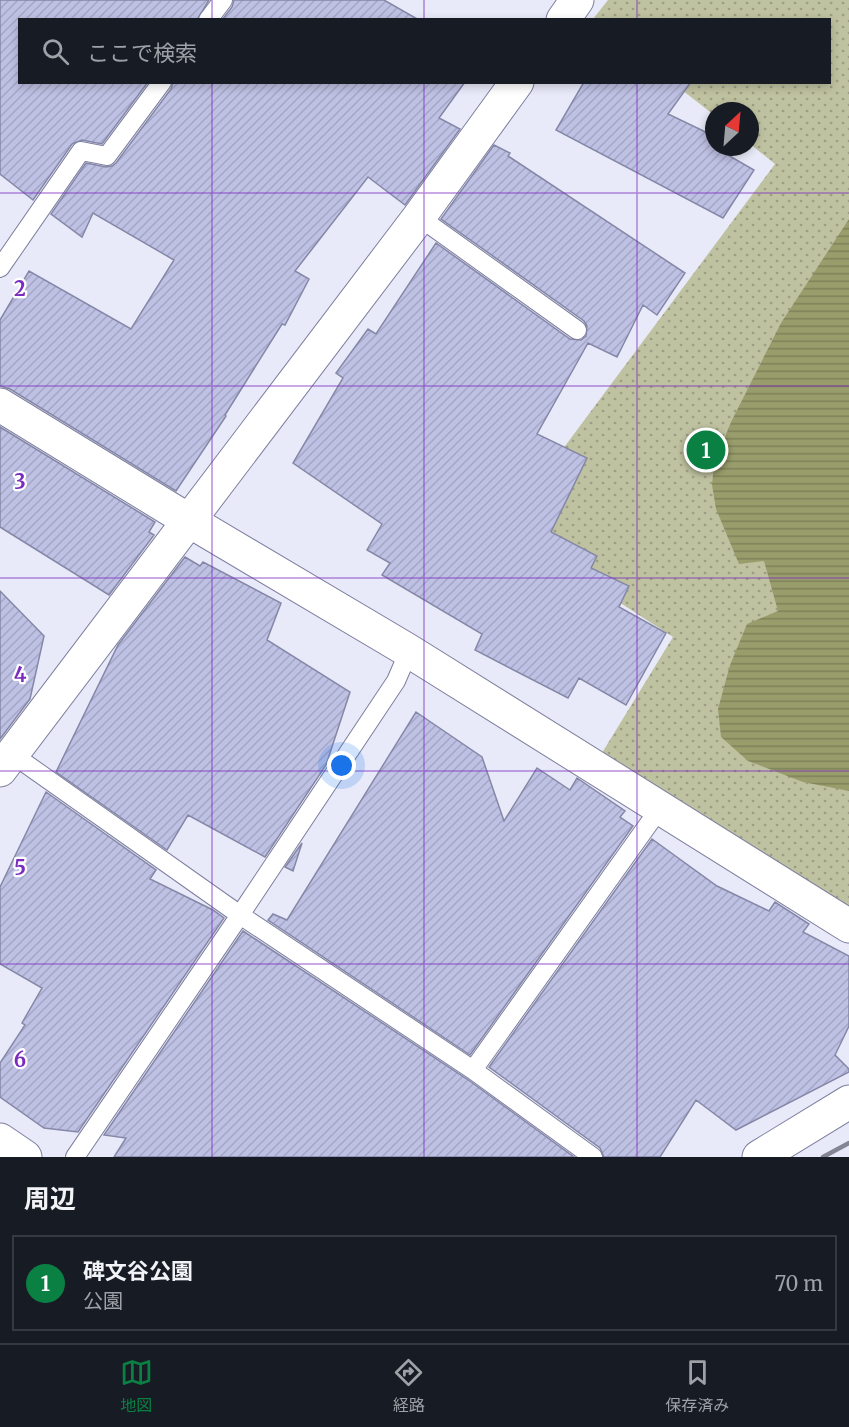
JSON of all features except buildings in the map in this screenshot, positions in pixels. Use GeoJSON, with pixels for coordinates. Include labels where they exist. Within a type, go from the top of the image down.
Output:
{"type":"FeatureCollection","features":[{"type":"Feature","properties":{"kind":"street"},"geometry":{"type":"LineString","coordinates":[[564,18],[577,0]]}},
{"type":"Feature","properties":{"kind":"street"},"geometry":{"type":"LineString","coordinates":[[6,762],[419,217],[516,84]]}},
{"type":"Feature","properties":{"kind":"street"},"geometry":{"type":"LineString","coordinates":[[0,405],[409,651],[849,926]]}},
{"type":"Feature","properties":{"kind":"street"},"geometry":{"type":"LineString","coordinates":[[759,1157],[849,1102]]}},
{"type":"Feature","properties":{"kind":"street"},"geometry":{"type":"LineString","coordinates":[[0,1140],[25,1157]]}},
{"type":"Feature","properties":{"kind":"lane"},"geometry":{"type":"LineString","coordinates":[[210,18],[223,0]]}},
{"type":"Feature","properties":{"kind":"lane"},"geometry":{"type":"LineString","coordinates":[[0,268],[81,151],[107,156],[161,84]]}},
{"type":"Feature","properties":{"kind":"lane"},"geometry":{"type":"LineString","coordinates":[[419,217],[577,330]]}},
{"type":"Feature","properties":{"kind":"lane"},"geometry":{"type":"LineString","coordinates":[[75,1157],[396,681],[409,651]]}},
{"type":"Feature","properties":{"kind":"lane"},"geometry":{"type":"LineString","coordinates":[[6,762],[473,1070],[593,1157]]}},
{"type":"Feature","properties":{"kind":"lane"},"geometry":{"type":"LineString","coordinates":[[473,1070],[660,808]]}},
{"type":"Feature","properties":{"kind":"shaded area"},"geometry":{"type":"Polygon","coordinates":[[[608,0],[849,0],[849,906],[597,761],[673,637],[504,528],[775,164],[759,151],[759,102],[705,102],[705,108],[674,84],[831,84],[831,18],[594,18],[608,0]]]}},
{"type":"Feature","properties":{"kind":"shaded area"},"geometry":{"type":"Polygon","coordinates":[[[849,219],[849,791],[803,782],[748,761],[721,737],[718,709],[730,665],[747,624],[778,611],[764,561],[739,564],[716,509],[712,485],[714,464],[731,422],[781,323],[849,219]]]}},
{"type":"Feature","properties":{"kind":"railway"},"geometry":{"type":"LineString","coordinates":[[823,1157],[849,1143]]}},
{"type":"Feature","properties":{"kind":"place","name":"碑文谷公園"},"geometry":{"type":"Point","coordinates":[706,450]}}]}
